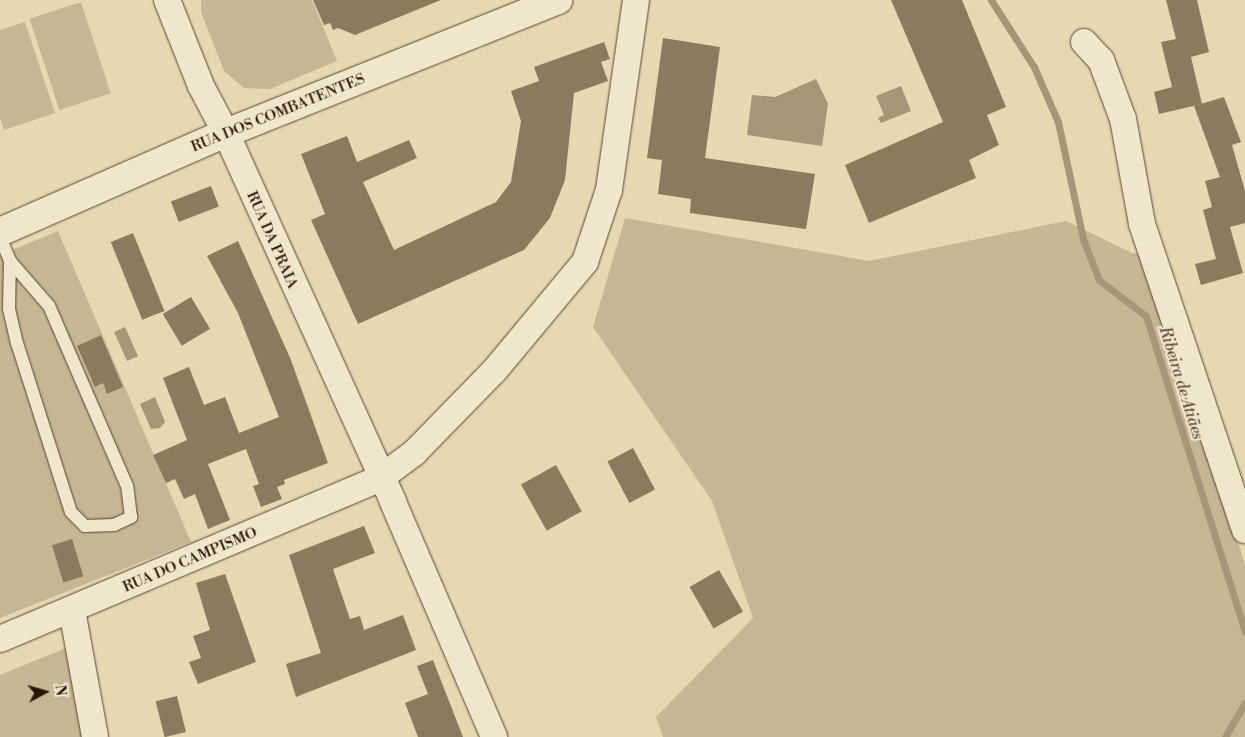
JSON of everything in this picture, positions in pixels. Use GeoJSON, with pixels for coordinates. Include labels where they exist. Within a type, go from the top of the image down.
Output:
{"type":"FeatureCollection","features":[{"type":"Feature","properties":{"kind":"main road","name":"RUA DOS COMBATENTES"},"geometry":{"type":"LineString","coordinates":[[0,232],[226,133],[558,0]]}},
{"type":"Feature","properties":{"kind":"street","name":"RUA DA PRAIA"},"geometry":{"type":"LineString","coordinates":[[167,0],[201,86],[226,133],[380,480],[393,502],[494,737]]}},
{"type":"Feature","properties":{"kind":"street","name":"RUA DO CAMPISMO"},"geometry":{"type":"LineString","coordinates":[[0,639],[380,480],[414,453],[495,370],[585,262],[609,190],[636,0]]}},
{"type":"Feature","properties":{"kind":"street"},"geometry":{"type":"LineString","coordinates":[[1084,42],[1101,60],[1123,119],[1142,224],[1245,530]]}},
{"type":"Feature","properties":{"kind":"street"},"geometry":{"type":"LineString","coordinates":[[72,610],[95,737]]}},
{"type":"Feature","properties":{"kind":"lane"},"geometry":{"type":"LineString","coordinates":[[0,237],[10,261],[49,306],[127,486],[131,517],[114,525],[85,526],[71,512],[17,343],[9,310],[10,261]]}},
{"type":"Feature","properties":{"kind":"shaded area"},"geometry":{"type":"Polygon","coordinates":[[[201,0],[312,0],[337,61],[270,89],[244,88],[224,71],[201,12],[201,0]]]}},
{"type":"Feature","properties":{"kind":"shaded area"},"geometry":{"type":"Polygon","coordinates":[[[81,2],[111,93],[59,110],[30,19],[81,2]]]}},
{"type":"Feature","properties":{"kind":"shaded area"},"geometry":{"type":"Polygon","coordinates":[[[25,22],[55,113],[4,130],[0,118],[0,30],[25,22]]]}},
{"type":"Feature","properties":{"kind":"shaded area"},"geometry":{"type":"Polygon","coordinates":[[[816,79],[828,104],[822,146],[747,135],[752,95],[775,97],[816,79]]]}},
{"type":"Feature","properties":{"kind":"shaded area"},"geometry":{"type":"Polygon","coordinates":[[[901,86],[911,111],[881,123],[878,118],[884,115],[876,96],[901,86]]]}},
{"type":"Feature","properties":{"kind":"shaded area"},"geometry":{"type":"Polygon","coordinates":[[[625,218],[869,261],[1066,221],[1132,253],[1150,255],[1245,565],[1245,737],[663,737],[656,717],[753,618],[712,501],[593,327],[625,218]]]}},
{"type":"Feature","properties":{"kind":"shaded area"},"geometry":{"type":"Polygon","coordinates":[[[58,231],[191,542],[0,618],[0,255],[58,231]]]}},
{"type":"Feature","properties":{"kind":"shaded area"},"geometry":{"type":"Polygon","coordinates":[[[125,327],[138,356],[127,361],[114,332],[125,327]]]}},
{"type":"Feature","properties":{"kind":"shaded area"},"geometry":{"type":"Polygon","coordinates":[[[155,397],[165,422],[160,428],[151,429],[140,404],[155,397]]]}},
{"type":"Feature","properties":{"kind":"shaded area"},"geometry":{"type":"Polygon","coordinates":[[[71,646],[86,737],[0,737],[0,675],[71,646]]]}},
{"type":"Feature","properties":{"kind":"building"},"geometry":{"type":"Polygon","coordinates":[[[313,0],[441,0],[355,35],[338,28],[333,30],[330,23],[324,25],[313,0]]]}},
{"type":"Feature","properties":{"kind":"building"},"geometry":{"type":"Polygon","coordinates":[[[891,0],[962,0],[1006,107],[987,115],[999,145],[969,160],[976,178],[869,223],[845,165],[943,122],[891,0]]]}},
{"type":"Feature","properties":{"kind":"building"},"geometry":{"type":"Polygon","coordinates":[[[1166,0],[1197,0],[1209,52],[1191,57],[1202,104],[1159,114],[1154,92],[1172,87],[1161,42],[1176,39],[1166,0]]]}},
{"type":"Feature","properties":{"kind":"building"},"geometry":{"type":"Polygon","coordinates":[[[663,38],[720,47],[705,158],[815,174],[806,229],[690,213],[691,199],[658,194],[662,160],[647,158],[663,38]]]}},
{"type":"Feature","properties":{"kind":"building"},"geometry":{"type":"Polygon","coordinates":[[[604,42],[610,59],[601,62],[608,81],[574,93],[565,180],[550,218],[524,250],[358,324],[311,220],[325,214],[301,154],[347,136],[357,162],[409,140],[417,158],[363,182],[394,250],[496,202],[511,182],[521,121],[511,91],[539,81],[534,67],[604,42]]]}},
{"type":"Feature","properties":{"kind":"building"},"geometry":{"type":"Polygon","coordinates":[[[1224,97],[1241,142],[1232,145],[1245,191],[1245,223],[1230,227],[1243,273],[1201,285],[1195,264],[1216,259],[1203,210],[1212,207],[1205,181],[1220,177],[1194,106],[1224,97]]]}},
{"type":"Feature","properties":{"kind":"building"},"geometry":{"type":"Polygon","coordinates":[[[211,186],[219,207],[179,222],[171,201],[211,186]]]}},
{"type":"Feature","properties":{"kind":"building"},"geometry":{"type":"Polygon","coordinates":[[[133,233],[164,311],[142,320],[111,242],[133,233]]]}},
{"type":"Feature","properties":{"kind":"building"},"geometry":{"type":"Polygon","coordinates":[[[238,241],[291,360],[328,463],[284,480],[285,484],[277,487],[282,499],[261,507],[253,486],[259,484],[246,449],[208,464],[230,520],[208,529],[195,494],[184,499],[175,479],[166,483],[153,455],[187,440],[163,378],[189,367],[204,405],[225,397],[239,433],[279,417],[238,313],[207,256],[238,241]]]}},
{"type":"Feature","properties":{"kind":"building"},"geometry":{"type":"Polygon","coordinates":[[[191,297],[210,329],[182,346],[163,314],[191,297]]]}},
{"type":"Feature","properties":{"kind":"building"},"geometry":{"type":"Polygon","coordinates":[[[101,335],[123,387],[107,394],[103,383],[95,387],[77,346],[101,335]]]}},
{"type":"Feature","properties":{"kind":"building"},"geometry":{"type":"Polygon","coordinates":[[[633,448],[655,489],[629,503],[607,462],[633,448]]]}},
{"type":"Feature","properties":{"kind":"building"},"geometry":{"type":"Polygon","coordinates":[[[556,465],[582,511],[547,531],[521,484],[556,465]]]}},
{"type":"Feature","properties":{"kind":"building"},"geometry":{"type":"Polygon","coordinates":[[[364,526],[375,553],[333,569],[350,619],[360,616],[364,630],[403,615],[416,650],[296,697],[286,664],[321,653],[289,555],[364,526]]]}},
{"type":"Feature","properties":{"kind":"building"},"geometry":{"type":"Polygon","coordinates":[[[72,539],[83,576],[63,582],[52,545],[72,539]]]}},
{"type":"Feature","properties":{"kind":"building"},"geometry":{"type":"Polygon","coordinates":[[[719,570],[743,612],[714,629],[690,587],[719,570]]]}},
{"type":"Feature","properties":{"kind":"building"},"geometry":{"type":"Polygon","coordinates":[[[225,574],[256,662],[198,684],[189,662],[201,658],[193,636],[210,630],[196,583],[225,574]]]}},
{"type":"Feature","properties":{"kind":"building"},"geometry":{"type":"Polygon","coordinates":[[[433,660],[463,737],[418,737],[405,703],[428,694],[417,666],[433,660]]]}},
{"type":"Feature","properties":{"kind":"building"},"geometry":{"type":"Polygon","coordinates":[[[177,696],[186,732],[165,737],[156,701],[177,696]]]}},
{"type":"Feature","properties":{"kind":"waterway","name":"Ribeira de Atiães"},"geometry":{"type":"LineString","coordinates":[[991,0],[1034,67],[1058,122],[1083,239],[1099,280],[1146,316],[1245,632]]}},
{"type":"Feature","properties":{"kind":"waterway","name":"Ribeira de Atiães"},"geometry":{"type":"LineString","coordinates":[[1225,737],[1245,703]]}}]}
